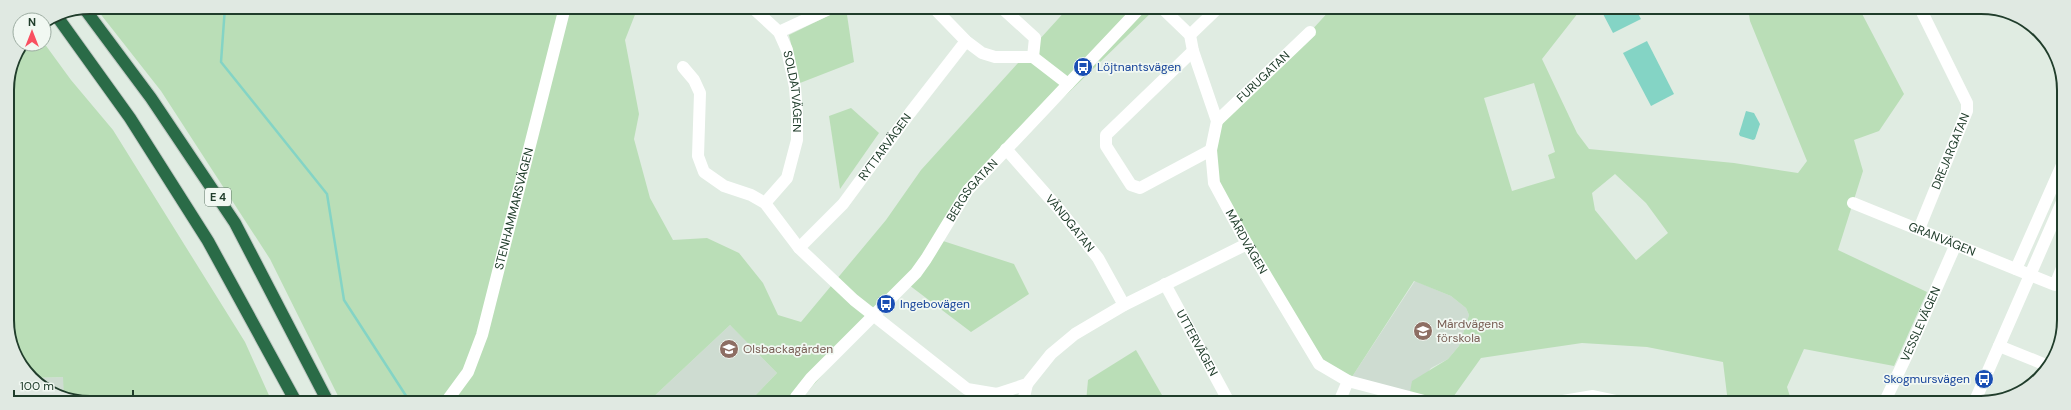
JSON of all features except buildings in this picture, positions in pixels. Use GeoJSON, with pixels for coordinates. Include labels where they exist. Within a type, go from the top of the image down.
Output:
{"type":"FeatureCollection","features":[{"type":"Feature","properties":{"kind":"highway","name":"E 4"},"geometry":{"type":"LineString","coordinates":[[88,14],[151,98],[235,223],[325,396]]}},
{"type":"Feature","properties":{"kind":"highway","name":"E 4"},"geometry":{"type":"LineString","coordinates":[[60,21],[130,118],[208,241],[293,396]]}},
{"type":"Feature","properties":{"kind":"street","name":"STENHAMMARSVÄGEN"},"geometry":{"type":"LineString","coordinates":[[450,396],[468,372],[482,335],[563,14]]}},
{"type":"Feature","properties":{"kind":"street","name":"SOLDATVÄGEN"},"geometry":{"type":"LineString","coordinates":[[760,14],[779,32],[787,50],[795,87],[797,140],[787,178],[765,203]]}},
{"type":"Feature","properties":{"kind":"street"},"geometry":{"type":"LineString","coordinates":[[779,32],[818,14]]}},
{"type":"Feature","properties":{"kind":"street"},"geometry":{"type":"LineString","coordinates":[[940,14],[966,41],[982,53],[995,57],[1033,57],[1068,84]]}},
{"type":"Feature","properties":{"kind":"street"},"geometry":{"type":"LineString","coordinates":[[1009,14],[1035,38],[1033,57]]}},
{"type":"Feature","properties":{"kind":"street","name":"BERGSGATAN"},"geometry":{"type":"LineString","coordinates":[[797,396],[811,378],[916,273],[968,190],[1134,14]]}},
{"type":"Feature","properties":{"kind":"street"},"geometry":{"type":"LineString","coordinates":[[1168,14],[1190,35],[1193,51],[1217,121]]}},
{"type":"Feature","properties":{"kind":"street"},"geometry":{"type":"LineString","coordinates":[[1190,35],[1212,14]]}},
{"type":"Feature","properties":{"kind":"street","name":"DREJARGATAN"},"geometry":{"type":"LineString","coordinates":[[1919,229],[1967,111],[1968,103],[1923,14]]}},
{"type":"Feature","properties":{"kind":"street","name":"FURUGATAN"},"geometry":{"type":"LineString","coordinates":[[1217,121],[1310,32]]}},
{"type":"Feature","properties":{"kind":"street","name":"RYTTARVÄGEN"},"geometry":{"type":"LineString","coordinates":[[799,248],[843,204],[910,113],[966,41]]}},
{"type":"Feature","properties":{"kind":"street"},"geometry":{"type":"LineString","coordinates":[[1193,51],[1106,135],[1106,146],[1131,185],[1140,188],[1211,150]]}},
{"type":"Feature","properties":{"kind":"street"},"geometry":{"type":"LineString","coordinates":[[684,67],[694,80],[700,93],[698,156],[704,172],[724,186],[751,195],[765,203],[799,248],[854,300],[967,389],[993,396]]}},
{"type":"Feature","properties":{"kind":"street","name":"MÅRDVÄGEN"},"geometry":{"type":"LineString","coordinates":[[1217,121],[1211,150],[1214,182],[1247,244],[1319,364],[1348,381],[1402,396]]}},
{"type":"Feature","properties":{"kind":"street","name":"VÄNDGATAN"},"geometry":{"type":"LineString","coordinates":[[1006,149],[1098,258],[1124,304]]}},
{"type":"Feature","properties":{"kind":"street"},"geometry":{"type":"LineString","coordinates":[[2016,269],[2057,176]]}},
{"type":"Feature","properties":{"kind":"street","name":"GRANVÄGEN"},"geometry":{"type":"LineString","coordinates":[[1853,203],[2031,275]]}},
{"type":"Feature","properties":{"kind":"street"},"geometry":{"type":"LineString","coordinates":[[1977,396],[2057,214]]}},
{"type":"Feature","properties":{"kind":"street"},"geometry":{"type":"LineString","coordinates":[[1004,396],[1027,384],[1056,350],[1075,334],[1124,304],[1247,244]]}},
{"type":"Feature","properties":{"kind":"street","name":"VESSLEVÄGEN"},"geometry":{"type":"LineString","coordinates":[[1888,396],[1908,355],[1956,244]]}},
{"type":"Feature","properties":{"kind":"street"},"geometry":{"type":"LineString","coordinates":[[2031,275],[2055,285],[2057,280]]}},
{"type":"Feature","properties":{"kind":"street","name":"UTTERVÄGEN"},"geometry":{"type":"LineString","coordinates":[[1165,284],[1226,396]]}},
{"type":"Feature","properties":{"kind":"street"},"geometry":{"type":"LineString","coordinates":[[1999,346],[2043,364]]}},
{"type":"Feature","properties":{"kind":"street"},"geometry":{"type":"LineString","coordinates":[[1342,396],[1348,381]]}},
{"type":"Feature","properties":{"kind":"street"},"geometry":{"type":"LineString","coordinates":[[1024,396],[1027,384]]}},
{"type":"Feature","properties":{"kind":"shaded area","name":"Mårdvägens förskola"},"geometry":{"type":"Polygon","coordinates":[[[1415,281],[1451,296],[1466,308],[1469,315],[1459,346],[1448,359],[1431,368],[1410,396],[1350,380],[1415,281]]]}},
{"type":"Feature","properties":{"kind":"shaded area","name":"Olsbackagården"},"geometry":{"type":"Polygon","coordinates":[[[730,325],[777,373],[755,396],[654,396],[730,325]]]}},
{"type":"Feature","properties":{"kind":"shaded area"},"geometry":{"type":"Polygon","coordinates":[[[64,377],[64,391],[52,386],[41,378],[64,377]]]}},
{"type":"Feature","properties":{"kind":"green space"},"geometry":{"type":"Polygon","coordinates":[[[100,14],[635,14],[625,40],[639,114],[634,139],[650,198],[673,240],[707,238],[739,253],[763,283],[778,315],[801,322],[886,220],[921,170],[1063,14],[1150,14],[968,190],[940,240],[1014,264],[1029,294],[971,332],[905,282],[804,396],[755,396],[777,373],[730,325],[654,396],[338,396],[270,259],[161,91],[100,14]]]}},
{"type":"Feature","properties":{"kind":"green space"},"geometry":{"type":"Polygon","coordinates":[[[832,14],[847,14],[854,62],[800,83],[789,35],[832,14]]]}},
{"type":"Feature","properties":{"kind":"green space"},"geometry":{"type":"Polygon","coordinates":[[[1326,14],[1577,14],[1542,59],[1577,133],[1589,149],[1734,163],[1798,173],[1807,161],[1750,21],[1749,14],[1862,14],[1904,94],[1879,131],[1854,140],[1863,171],[1838,250],[1927,292],[1894,366],[1804,349],[1787,387],[1790,396],[1727,396],[1723,362],[1647,347],[1582,343],[1481,358],[1454,396],[1409,396],[1412,381],[1448,359],[1459,346],[1469,315],[1466,308],[1451,296],[1414,281],[1350,380],[1319,364],[1257,261],[1212,166],[1217,121],[1310,32],[1326,14]],[[1534,83],[1484,98],[1512,191],[1555,178],[1548,155],[1555,152],[1534,83]],[[1615,174],[1592,193],[1595,210],[1636,260],[1668,233],[1646,203],[1615,174]]]}},
{"type":"Feature","properties":{"kind":"green space"},"geometry":{"type":"Polygon","coordinates":[[[24,52],[51,52],[71,80],[113,130],[245,342],[269,396],[80,395],[64,391],[63,377],[41,378],[36,374],[24,358],[15,335],[14,325],[14,85],[15,75],[24,52]]]}},
{"type":"Feature","properties":{"kind":"green space"},"geometry":{"type":"Polygon","coordinates":[[[851,108],[879,133],[840,189],[829,116],[851,108]]]}},
{"type":"Feature","properties":{"kind":"green space"},"geometry":{"type":"Polygon","coordinates":[[[1136,350],[1163,396],[1087,396],[1088,380],[1136,350]]]}},
{"type":"Feature","properties":{"kind":"water"},"geometry":{"type":"Polygon","coordinates":[[[1603,14],[1638,14],[1641,19],[1613,33],[1603,14]]]}},
{"type":"Feature","properties":{"kind":"water"},"geometry":{"type":"Polygon","coordinates":[[[1647,41],[1674,94],[1651,106],[1623,53],[1647,41]]]}},
{"type":"Feature","properties":{"kind":"water"},"geometry":{"type":"Polygon","coordinates":[[[1746,111],[1754,113],[1760,124],[1755,139],[1753,140],[1740,136],[1739,134],[1746,111]]]}},
{"type":"Feature","properties":{"kind":"waterway"},"geometry":{"type":"LineString","coordinates":[[224,14],[221,62],[327,194],[344,300],[406,396]]}},
{"type":"Feature","properties":{"kind":"place","name":"Löjtnantsvägen"},"geometry":{"type":"Point","coordinates":[1083,67]}},
{"type":"Feature","properties":{"kind":"place","name":"Ingebovägen"},"geometry":{"type":"Point","coordinates":[886,304]}},
{"type":"Feature","properties":{"kind":"place","name":"Mårdvägens förskola"},"geometry":{"type":"Point","coordinates":[1423,331]}},
{"type":"Feature","properties":{"kind":"place","name":"Olsbackagården"},"geometry":{"type":"Point","coordinates":[729,349]}},
{"type":"Feature","properties":{"kind":"place","name":"Skogmursvägen"},"geometry":{"type":"Point","coordinates":[1984,379]}}]}
